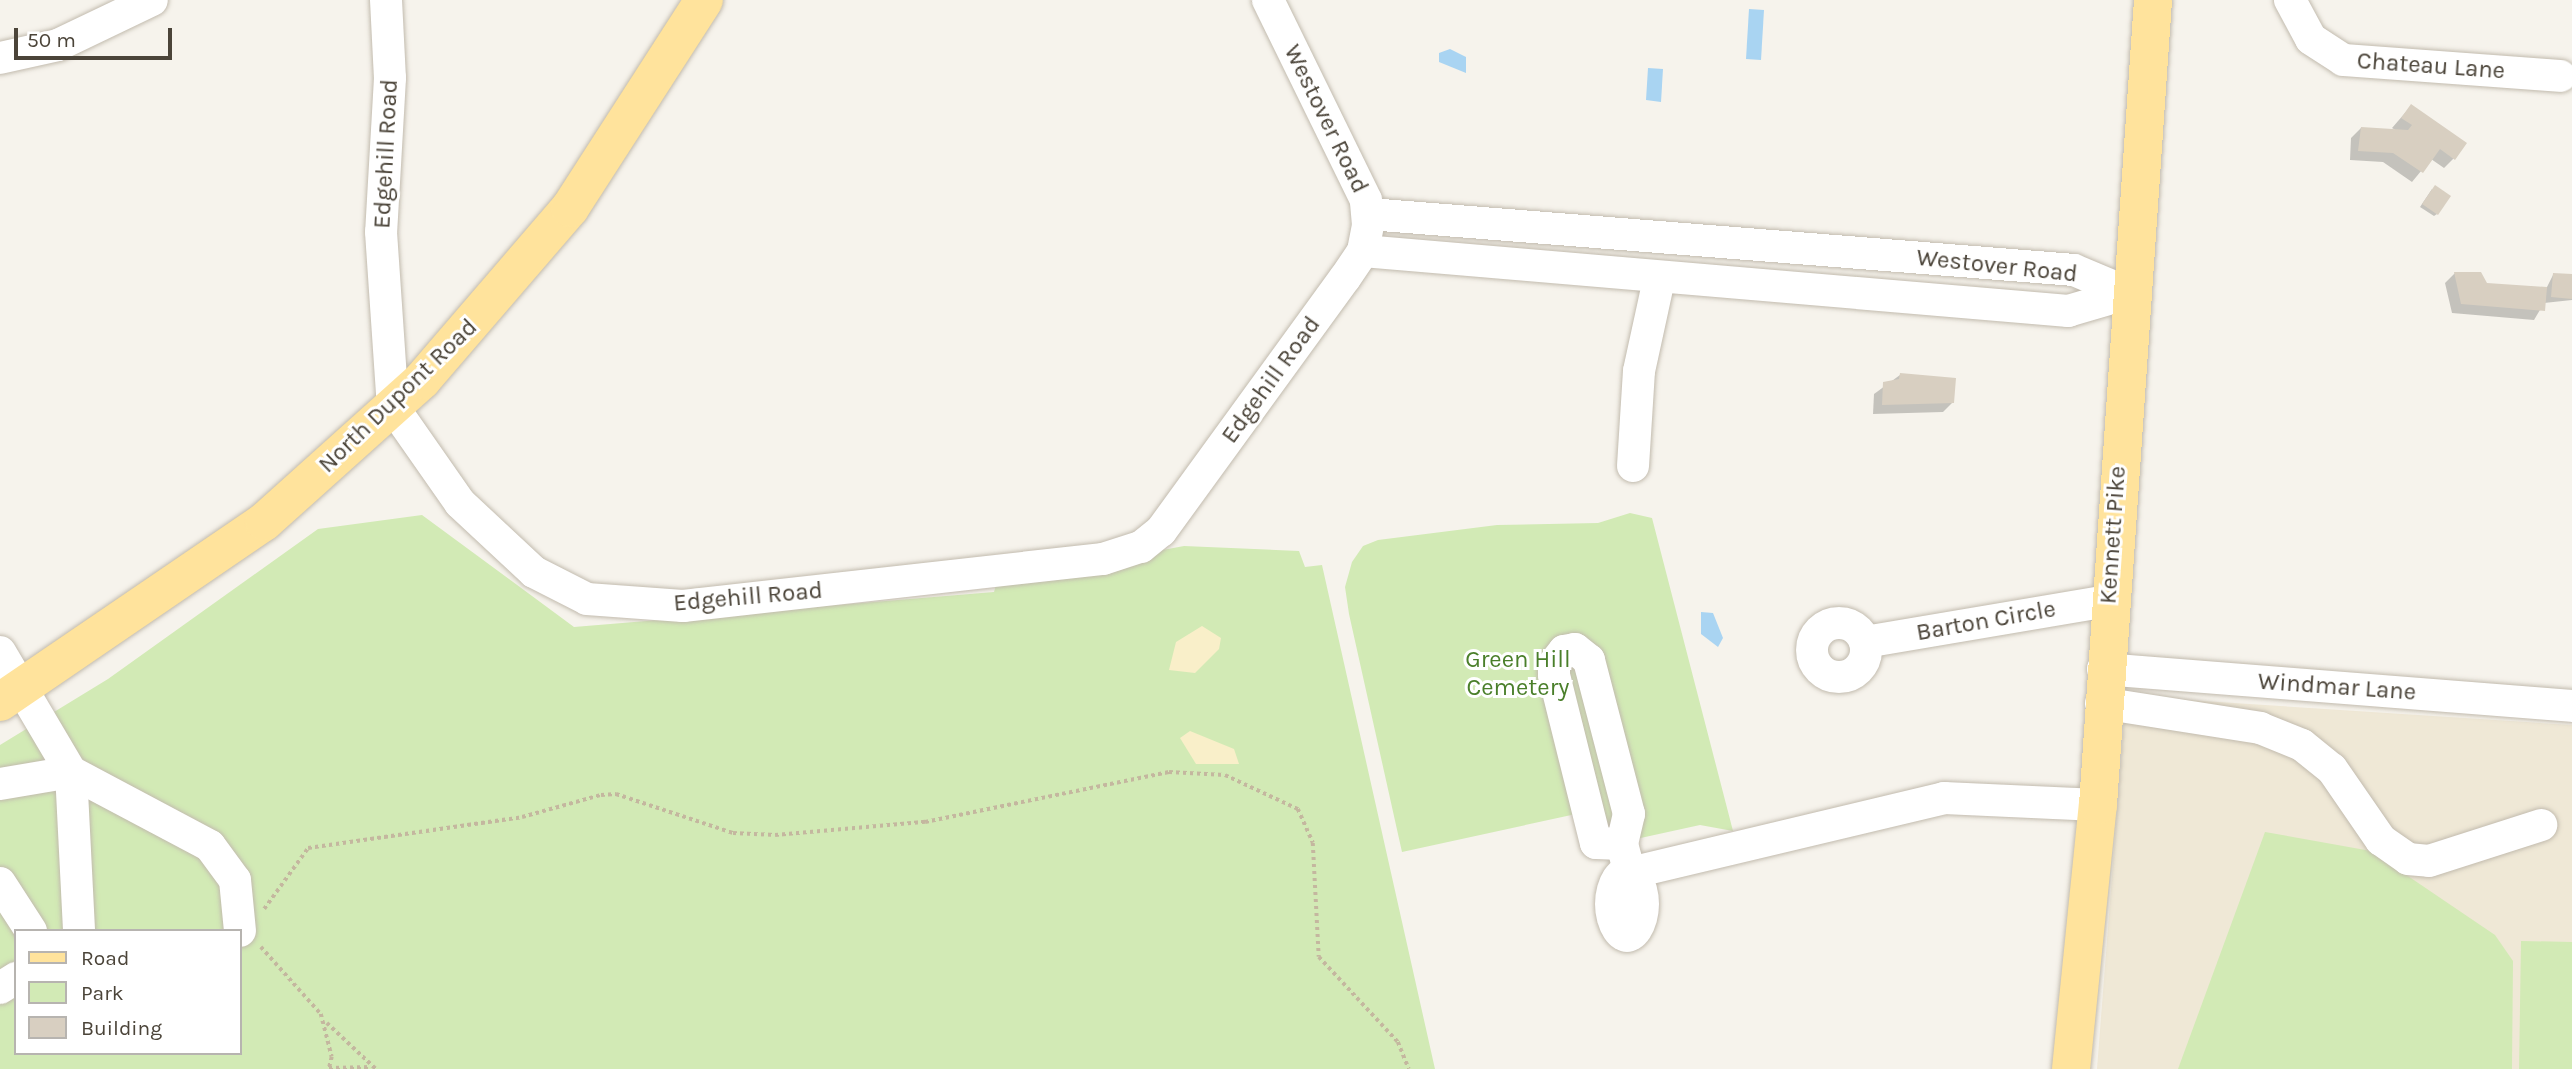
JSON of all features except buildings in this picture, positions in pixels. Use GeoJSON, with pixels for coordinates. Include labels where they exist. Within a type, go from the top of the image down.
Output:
{"type":"FeatureCollection","features":[{"type":"Feature","properties":{"kind":"main road","name":"North Dupont Road"},"geometry":{"type":"LineString","coordinates":[[11,694],[264,522],[393,407],[505,289],[570,208],[705,0]]}},
{"type":"Feature","properties":{"kind":"main road","name":"Kennett Pike"},"geometry":{"type":"LineString","coordinates":[[2071,1069],[2098,805],[2102,686],[2129,293],[2153,0]]}},
{"type":"Feature","properties":{"kind":"street"},"geometry":{"type":"LineString","coordinates":[[0,58],[58,45],[152,0]]}},
{"type":"Feature","properties":{"kind":"street","name":"Edgehill Road"},"geometry":{"type":"LineString","coordinates":[[386,0],[390,78],[381,232],[393,407],[460,503],[534,572],[587,598],[683,606],[1103,559],[1141,547],[1161,531],[1363,251],[1369,214]]}},
{"type":"Feature","properties":{"kind":"street","name":"Westover Road"},"geometry":{"type":"LineString","coordinates":[[1268,0],[1369,214],[2074,270],[2129,293]]}},
{"type":"Feature","properties":{"kind":"street","name":"Chateau Lane"},"geometry":{"type":"LineString","coordinates":[[2290,0],[2311,38],[2343,60],[2560,76]]}},
{"type":"Feature","properties":{"kind":"street","name":"Westover Road"},"geometry":{"type":"LineString","coordinates":[[1363,251],[1659,279],[2068,311],[2129,293]]}},
{"type":"Feature","properties":{"kind":"street"},"geometry":{"type":"LineString","coordinates":[[1633,466],[1639,371],[1659,279]]}},
{"type":"Feature","properties":{"kind":"street","name":"Barton Circle"},"geometry":{"type":"LineString","coordinates":[[1865,642],[2108,601]]}},
{"type":"Feature","properties":{"kind":"street"},"geometry":{"type":"LineString","coordinates":[[1626,858],[1629,814],[1589,660],[1575,649],[1564,651],[1554,664],[1555,675],[1596,842],[1626,858],[1944,798],[2098,805]]}},
{"type":"Feature","properties":{"kind":"street"},"geometry":{"type":"LineString","coordinates":[[0,652],[11,694],[71,772],[210,846],[235,880],[248,926]]}},
{"type":"Feature","properties":{"kind":"street"},"geometry":{"type":"LineString","coordinates":[[2102,686],[2260,728],[2302,745],[2332,769],[2381,840],[2408,859],[2429,861],[2540,825]]}},
{"type":"Feature","properties":{"kind":"street","name":"Windmar Lane"},"geometry":{"type":"LineString","coordinates":[[2102,686],[2572,706]]}},
{"type":"Feature","properties":{"kind":"street"},"geometry":{"type":"LineString","coordinates":[[0,784],[71,772]]}},
{"type":"Feature","properties":{"kind":"street"},"geometry":{"type":"LineString","coordinates":[[71,772],[79,929]]}},
{"type":"Feature","properties":{"kind":"street"},"geometry":{"type":"LineString","coordinates":[[0,883],[30,929]]}},
{"type":"Feature","properties":{"kind":"path"},"geometry":{"type":"LineString","coordinates":[[375,1068],[324,1021],[302,988],[248,926],[308,848],[522,817],[601,795],[616,794],[733,833],[775,835],[935,820],[1169,772],[1225,775],[1298,809],[1313,843],[1319,957],[1398,1042],[1409,1069]]}},
{"type":"Feature","properties":{"kind":"path"},"geometry":{"type":"LineString","coordinates":[[324,1021],[329,1069],[375,1068]]}},
{"type":"Feature","properties":{"kind":"shaded area"},"geometry":{"type":"Polygon","coordinates":[[[2126,696],[2572,725],[2572,1069],[2097,1069],[2126,696]]]}},
{"type":"Feature","properties":{"kind":"green space","name":"Green Hill Cemetery"},"geometry":{"type":"Polygon","coordinates":[[[1630,513],[1652,518],[1733,831],[1700,825],[1636,839],[1576,814],[1402,852],[1349,614],[1345,587],[1352,562],[1363,546],[1378,540],[1497,525],[1598,523],[1630,513]]]}},
{"type":"Feature","properties":{"kind":"green space"},"geometry":{"type":"Polygon","coordinates":[[[422,515],[574,627],[994,592],[997,581],[1184,546],[1299,551],[1305,567],[1322,565],[1435,1069],[0,1069],[0,745],[108,679],[318,529],[422,515]]]}},
{"type":"Feature","properties":{"kind":"green space"},"geometry":{"type":"Polygon","coordinates":[[[2265,832],[2371,851],[2495,935],[2513,961],[2512,1069],[2178,1069],[2265,832]]]}},
{"type":"Feature","properties":{"kind":"green space"},"geometry":{"type":"Polygon","coordinates":[[[2521,941],[2572,942],[2572,1069],[2519,1069],[2521,941]]]}},
{"type":"Feature","properties":{"kind":"sand"},"geometry":{"type":"Polygon","coordinates":[[[1202,626],[1221,638],[1219,649],[1195,673],[1169,670],[1176,642],[1202,626]]]}},
{"type":"Feature","properties":{"kind":"sand"},"geometry":{"type":"Polygon","coordinates":[[[1190,731],[1234,749],[1239,764],[1196,764],[1180,738],[1190,731]]]}},
{"type":"Feature","properties":{"kind":"water"},"geometry":{"type":"Polygon","coordinates":[[[1749,9],[1764,10],[1761,60],[1746,59],[1749,9]]]}},
{"type":"Feature","properties":{"kind":"water"},"geometry":{"type":"Polygon","coordinates":[[[1450,49],[1466,57],[1466,73],[1439,62],[1439,53],[1450,49]]]}},
{"type":"Feature","properties":{"kind":"water"},"geometry":{"type":"Polygon","coordinates":[[[1648,68],[1663,69],[1661,102],[1646,100],[1648,68]]]}},
{"type":"Feature","properties":{"kind":"water"},"geometry":{"type":"Polygon","coordinates":[[[1701,612],[1713,613],[1723,638],[1718,647],[1701,634],[1701,612]]]}}]}
